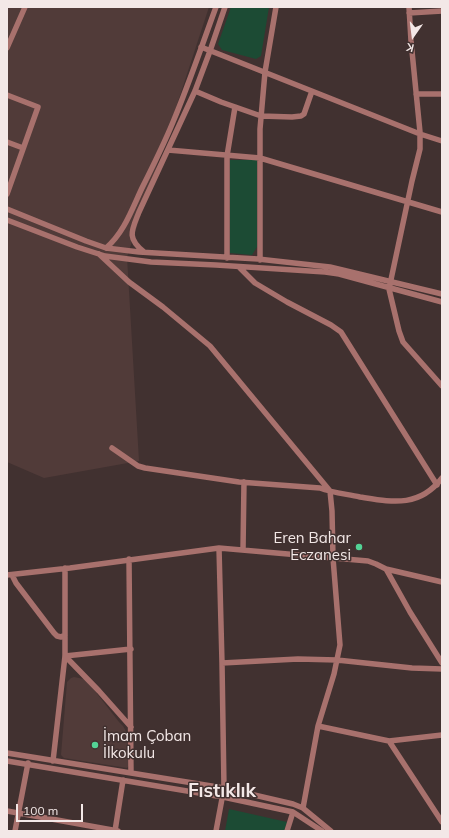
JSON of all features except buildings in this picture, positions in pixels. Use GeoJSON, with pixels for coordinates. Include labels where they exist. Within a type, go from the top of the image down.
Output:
{"type":"FeatureCollection","features":[{"type":"Feature","properties":{"kind":"street"},"geometry":{"type":"LineString","coordinates":[[7,48],[25,7]]}},
{"type":"Feature","properties":{"kind":"street"},"geometry":{"type":"LineString","coordinates":[[106,248],[118,237],[173,123],[216,7]]}},
{"type":"Feature","properties":{"kind":"street"},"geometry":{"type":"LineString","coordinates":[[144,253],[135,245],[132,238],[132,230],[138,212],[195,91],[224,7]]}},
{"type":"Feature","properties":{"kind":"street"},"geometry":{"type":"LineString","coordinates":[[260,260],[261,116],[265,72],[276,7]]}},
{"type":"Feature","properties":{"kind":"street"},"geometry":{"type":"LineString","coordinates":[[442,11],[409,10],[420,149],[389,288],[403,342],[442,386]]}},
{"type":"Feature","properties":{"kind":"street"},"geometry":{"type":"LineString","coordinates":[[201,47],[420,134],[442,140]]}},
{"type":"Feature","properties":{"kind":"street"},"geometry":{"type":"LineString","coordinates":[[195,91],[261,116],[301,116],[304,114],[312,91]]}},
{"type":"Feature","properties":{"kind":"street"},"geometry":{"type":"LineString","coordinates":[[416,94],[442,94]]}},
{"type":"Feature","properties":{"kind":"street"},"geometry":{"type":"LineString","coordinates":[[7,95],[38,107],[7,194]]}},
{"type":"Feature","properties":{"kind":"street"},"geometry":{"type":"LineString","coordinates":[[228,258],[227,156],[235,107]]}},
{"type":"Feature","properties":{"kind":"street"},"geometry":{"type":"LineString","coordinates":[[7,142],[23,148]]}},
{"type":"Feature","properties":{"kind":"street"},"geometry":{"type":"LineString","coordinates":[[168,150],[260,158],[442,212]]}},
{"type":"Feature","properties":{"kind":"street"},"geometry":{"type":"LineString","coordinates":[[7,209],[106,248],[144,253],[260,260],[330,267],[442,294]]}},
{"type":"Feature","properties":{"kind":"street"},"geometry":{"type":"LineString","coordinates":[[7,220],[77,247],[105,256],[151,262],[339,274],[442,302]]}},
{"type":"Feature","properties":{"kind":"street"},"geometry":{"type":"LineString","coordinates":[[125,222],[125,229],[132,230]]}},
{"type":"Feature","properties":{"kind":"street"},"geometry":{"type":"LineString","coordinates":[[99,254],[130,282],[210,346],[330,491],[333,558],[340,645],[338,660],[318,726],[303,808]]}},
{"type":"Feature","properties":{"kind":"street"},"geometry":{"type":"LineString","coordinates":[[239,267],[255,283],[341,332],[437,485]]}},
{"type":"Feature","properties":{"kind":"street"},"geometry":{"type":"LineString","coordinates":[[112,448],[138,466],[145,468],[244,482],[320,488],[396,502],[419,497],[428,493],[442,478]]}},
{"type":"Feature","properties":{"kind":"street"},"geometry":{"type":"LineString","coordinates":[[243,550],[244,482]]}},
{"type":"Feature","properties":{"kind":"street"},"geometry":{"type":"LineString","coordinates":[[216,831],[224,788],[219,548]]}},
{"type":"Feature","properties":{"kind":"street"},"geometry":{"type":"LineString","coordinates":[[65,635],[61,637],[54,633],[10,575],[219,548],[368,561],[386,570],[442,582]]}},
{"type":"Feature","properties":{"kind":"street"},"geometry":{"type":"LineString","coordinates":[[129,559],[131,773]]}},
{"type":"Feature","properties":{"kind":"street"},"geometry":{"type":"LineString","coordinates":[[53,760],[65,656],[65,568]]}},
{"type":"Feature","properties":{"kind":"street"},"geometry":{"type":"LineString","coordinates":[[386,570],[442,663]]}},
{"type":"Feature","properties":{"kind":"street"},"geometry":{"type":"LineString","coordinates":[[65,656],[131,649]]}},
{"type":"Feature","properties":{"kind":"street"},"geometry":{"type":"LineString","coordinates":[[65,656],[131,727]]}},
{"type":"Feature","properties":{"kind":"street"},"geometry":{"type":"LineString","coordinates":[[222,663],[298,659],[338,660],[442,670]]}},
{"type":"Feature","properties":{"kind":"street"},"geometry":{"type":"LineString","coordinates":[[318,726],[389,741],[442,734]]}},
{"type":"Feature","properties":{"kind":"street"},"geometry":{"type":"LineString","coordinates":[[389,741],[442,822]]}},
{"type":"Feature","properties":{"kind":"street"},"geometry":{"type":"LineString","coordinates":[[7,753],[224,788],[293,804],[303,808],[331,831]]}},
{"type":"Feature","properties":{"kind":"street"},"geometry":{"type":"LineString","coordinates":[[16,831],[29,756]]}},
{"type":"Feature","properties":{"kind":"street"},"geometry":{"type":"LineString","coordinates":[[7,761],[223,797],[293,812],[322,831]]}},
{"type":"Feature","properties":{"kind":"street"},"geometry":{"type":"LineString","coordinates":[[115,831],[123,780]]}},
{"type":"Feature","properties":{"kind":"street"},"geometry":{"type":"LineString","coordinates":[[7,811],[118,831]]}},
{"type":"Feature","properties":{"kind":"street"},"geometry":{"type":"LineString","coordinates":[[287,831],[293,812]]}},
{"type":"Feature","properties":{"kind":"shaded area"},"geometry":{"type":"Polygon","coordinates":[[[7,7],[209,7],[127,257],[139,461],[44,478],[7,462],[7,7]]]}},
{"type":"Feature","properties":{"kind":"shaded area","name":"İmam Çoban İlkokulu"},"geometry":{"type":"Polygon","coordinates":[[[74,677],[84,679],[88,682],[123,726],[128,735],[129,766],[127,768],[64,758],[61,755],[67,682],[74,677]]]}},
{"type":"Feature","properties":{"kind":"green space"},"geometry":{"type":"Polygon","coordinates":[[[231,7],[269,7],[261,56],[256,59],[222,50],[218,44],[231,7]]]}},
{"type":"Feature","properties":{"kind":"green space"},"geometry":{"type":"Polygon","coordinates":[[[230,160],[257,160],[257,247],[252,255],[230,253],[230,160]]]}},
{"type":"Feature","properties":{"kind":"green space"},"geometry":{"type":"Polygon","coordinates":[[[229,809],[287,822],[284,831],[225,831],[229,809]]]}},
{"type":"Feature","properties":{"kind":"place","name":"Eren Bahar Eczanesi"},"geometry":{"type":"Point","coordinates":[359,547]}},
{"type":"Feature","properties":{"kind":"place","name":"İmam Çoban İlkokulu"},"geometry":{"type":"Point","coordinates":[95,745]}},
{"type":"Feature","properties":{"kind":"district","name":"Fıstıklık"},"geometry":{"type":"Point","coordinates":[222,791]}}]}
